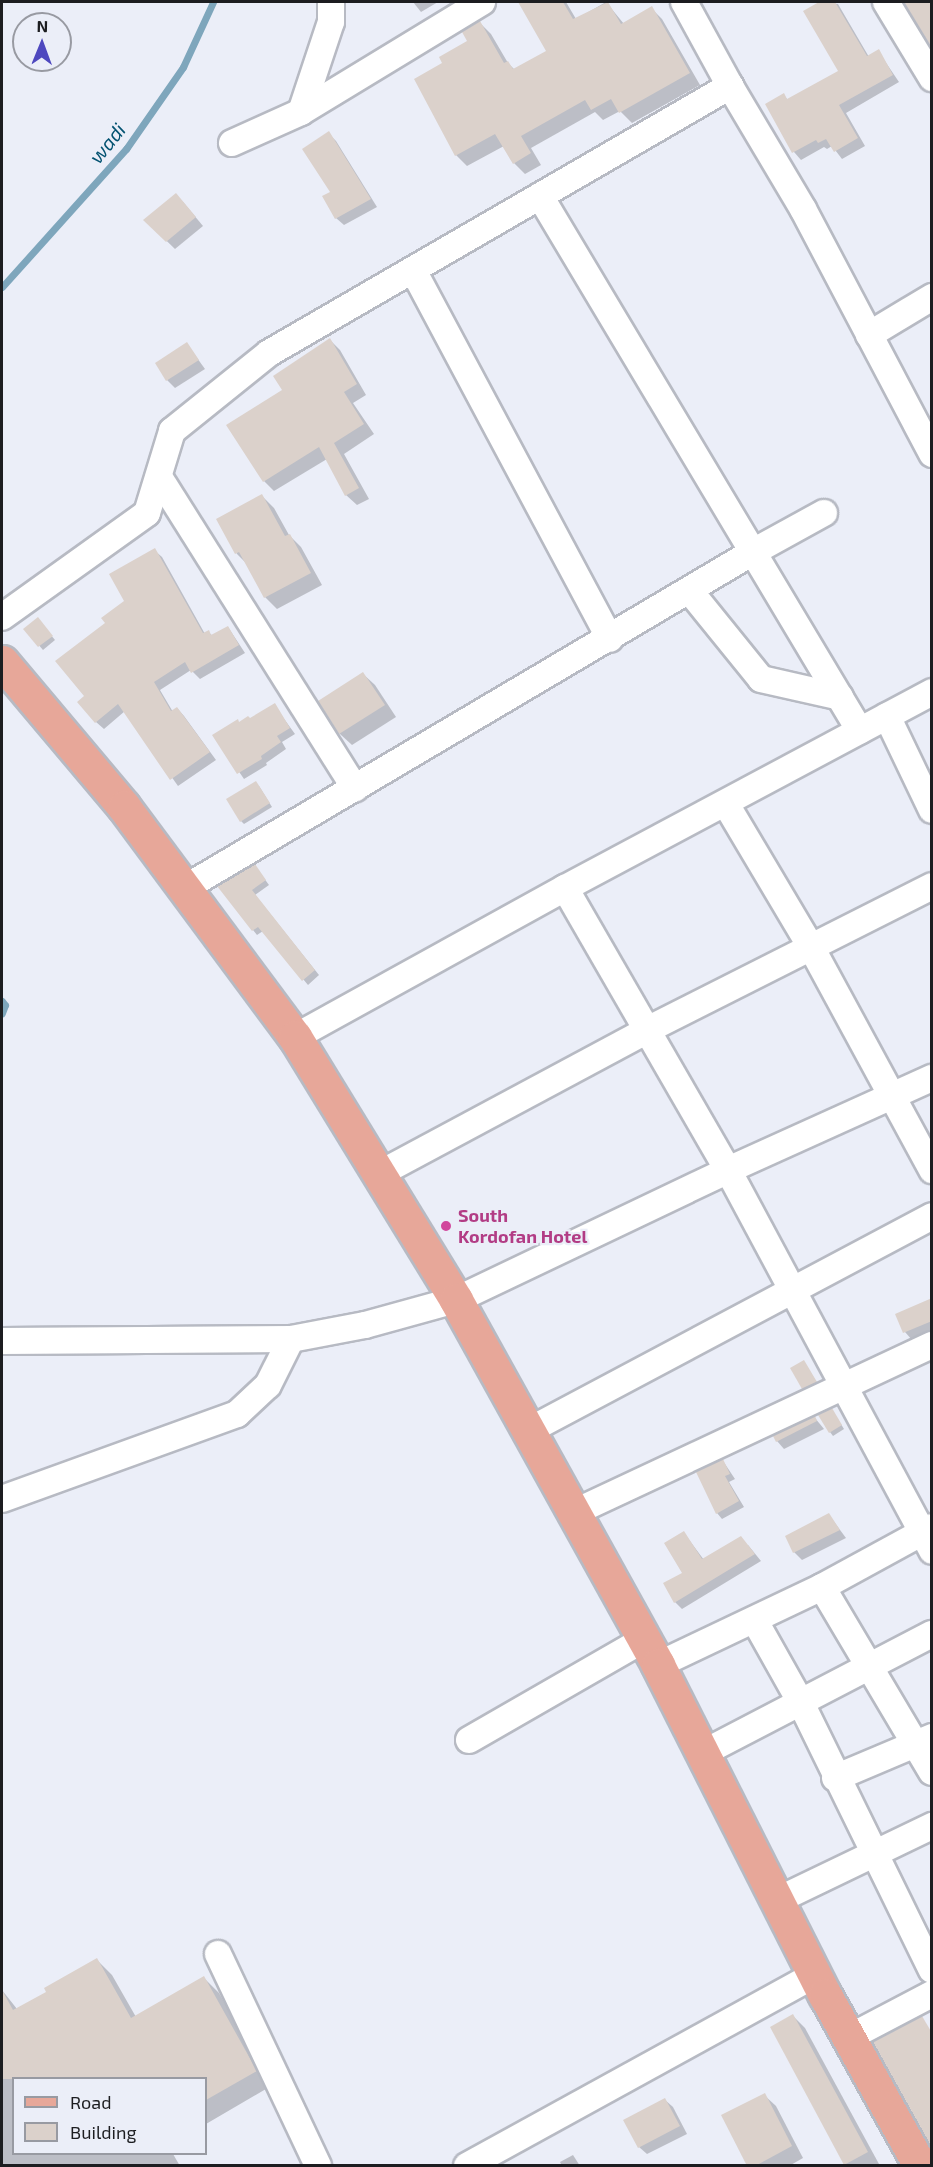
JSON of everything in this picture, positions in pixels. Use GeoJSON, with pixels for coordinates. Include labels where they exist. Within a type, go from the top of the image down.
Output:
{"type":"FeatureCollection","features":[{"type":"Feature","properties":{"kind":"main road"},"geometry":{"type":"LineString","coordinates":[[2,662],[124,807],[296,1037],[456,1300],[651,1653],[816,1974],[920,2166]]}},
{"type":"Feature","properties":{"kind":"street"},"geometry":{"type":"LineString","coordinates":[[301,112],[332,22],[331,2]]}},
{"type":"Feature","properties":{"kind":"street"},"geometry":{"type":"LineString","coordinates":[[232,143],[301,112],[482,2]]}},
{"type":"Feature","properties":{"kind":"street"},"geometry":{"type":"LineString","coordinates":[[684,2],[730,86],[803,209],[932,454]]}},
{"type":"Feature","properties":{"kind":"street"},"geometry":{"type":"LineString","coordinates":[[886,2],[932,78]]}},
{"type":"Feature","properties":{"kind":"street"},"geometry":{"type":"LineString","coordinates":[[2,617],[147,513],[172,430],[269,353],[730,86]]}},
{"type":"Feature","properties":{"kind":"street"},"geometry":{"type":"LineString","coordinates":[[540,196],[860,731]]}},
{"type":"Feature","properties":{"kind":"street"},"geometry":{"type":"LineString","coordinates":[[413,270],[610,639]]}},
{"type":"Feature","properties":{"kind":"street"},"geometry":{"type":"LineString","coordinates":[[869,335],[932,297]]}},
{"type":"Feature","properties":{"kind":"street"},"geometry":{"type":"LineString","coordinates":[[159,477],[355,788]]}},
{"type":"Feature","properties":{"kind":"street"},"geometry":{"type":"LineString","coordinates":[[185,888],[610,639],[753,552],[824,513]]}},
{"type":"Feature","properties":{"kind":"street"},"geometry":{"type":"LineString","coordinates":[[689,591],[761,679],[840,698]]}},
{"type":"Feature","properties":{"kind":"street"},"geometry":{"type":"LineString","coordinates":[[296,1037],[565,888],[932,692]]}},
{"type":"Feature","properties":{"kind":"street"},"geometry":{"type":"LineString","coordinates":[[887,716],[932,810]]}},
{"type":"Feature","properties":{"kind":"street"},"geometry":{"type":"LineString","coordinates":[[726,804],[811,946],[890,1097],[932,1170]]}},
{"type":"Feature","properties":{"kind":"street"},"geometry":{"type":"LineString","coordinates":[[379,1174],[647,1030],[932,886]]}},
{"type":"Feature","properties":{"kind":"street"},"geometry":{"type":"LineString","coordinates":[[469,1740],[651,1653],[754,1621],[928,1537],[843,1385],[728,1170],[565,888]]}},
{"type":"Feature","properties":{"kind":"street"},"geometry":{"type":"LineString","coordinates":[[2,1341],[291,1339],[365,1325],[456,1300],[728,1170],[932,1078]]}},
{"type":"Feature","properties":{"kind":"street"},"geometry":{"type":"LineString","coordinates":[[528,1431],[932,1216]]}},
{"type":"Feature","properties":{"kind":"street"},"geometry":{"type":"LineString","coordinates":[[2,1499],[237,1414],[268,1385],[291,1339]]}},
{"type":"Feature","properties":{"kind":"street"},"geometry":{"type":"LineString","coordinates":[[573,1513],[932,1345]]}},
{"type":"Feature","properties":{"kind":"street"},"geometry":{"type":"LineString","coordinates":[[822,1587],[867,1666],[924,1740],[932,1772]]}},
{"type":"Feature","properties":{"kind":"street"},"geometry":{"type":"LineString","coordinates":[[754,1621],[801,1703],[835,1778],[932,1970]]}},
{"type":"Feature","properties":{"kind":"street"},"geometry":{"type":"LineString","coordinates":[[703,1753],[932,1634]]}},
{"type":"Feature","properties":{"kind":"street"},"geometry":{"type":"LineString","coordinates":[[835,1778],[924,1740]]}},
{"type":"Feature","properties":{"kind":"street"},"geometry":{"type":"LineString","coordinates":[[778,1900],[932,1826]]}},
{"type":"Feature","properties":{"kind":"street"},"geometry":{"type":"LineString","coordinates":[[218,1954],[318,2166]]}},
{"type":"Feature","properties":{"kind":"street"},"geometry":{"type":"LineString","coordinates":[[467,2166],[816,1974]]}},
{"type":"Feature","properties":{"kind":"street"},"geometry":{"type":"LineString","coordinates":[[850,2037],[932,1994]]}},
{"type":"Feature","properties":{"kind":"building"},"geometry":{"type":"Polygon","coordinates":[[[518,2],[563,2],[573,19],[608,2],[621,24],[652,6],[690,73],[619,113],[611,99],[591,110],[585,100],[521,136],[531,153],[513,164],[495,134],[455,156],[414,79],[442,63],[439,57],[467,41],[462,32],[480,21],[504,63],[508,61],[513,69],[546,51],[518,2]]]}},
{"type":"Feature","properties":{"kind":"building"},"geometry":{"type":"Polygon","coordinates":[[[819,2],[835,2],[867,56],[879,49],[893,75],[839,105],[858,138],[834,152],[826,139],[818,143],[816,140],[792,153],[765,104],[784,93],[787,99],[838,71],[803,11],[819,2]]]}},
{"type":"Feature","properties":{"kind":"building"},"geometry":{"type":"Polygon","coordinates":[[[903,2],[932,2],[932,48],[903,2]]]}},
{"type":"Feature","properties":{"kind":"building"},"geometry":{"type":"Polygon","coordinates":[[[329,131],[371,199],[335,219],[322,196],[330,192],[302,149],[329,131]]]}},
{"type":"Feature","properties":{"kind":"building"},"geometry":{"type":"Polygon","coordinates":[[[176,193],[196,217],[166,242],[143,220],[176,193]]]}},
{"type":"Feature","properties":{"kind":"building"},"geometry":{"type":"Polygon","coordinates":[[[330,338],[357,384],[344,392],[364,424],[334,443],[359,488],[345,496],[319,447],[263,482],[226,425],[282,390],[273,376],[330,338]]]}},
{"type":"Feature","properties":{"kind":"building"},"geometry":{"type":"Polygon","coordinates":[[[187,342],[199,360],[166,381],[155,363],[187,342]]]}},
{"type":"Feature","properties":{"kind":"building"},"geometry":{"type":"Polygon","coordinates":[[[262,494],[285,536],[290,534],[311,573],[264,598],[239,552],[235,554],[216,519],[262,494]]]}},
{"type":"Feature","properties":{"kind":"building"},"geometry":{"type":"Polygon","coordinates":[[[155,548],[203,633],[209,630],[211,635],[228,626],[239,645],[191,673],[185,662],[154,682],[171,711],[177,707],[210,752],[170,780],[118,704],[95,723],[77,702],[84,696],[55,661],[105,623],[101,618],[124,601],[109,574],[155,548]]]}},
{"type":"Feature","properties":{"kind":"building"},"geometry":{"type":"Polygon","coordinates":[[[38,617],[53,636],[38,647],[23,629],[38,617]]]}},
{"type":"Feature","properties":{"kind":"building"},"geometry":{"type":"Polygon","coordinates":[[[363,672],[385,705],[339,734],[318,701],[363,672]]]}},
{"type":"Feature","properties":{"kind":"building"},"geometry":{"type":"Polygon","coordinates":[[[275,703],[290,728],[277,736],[281,742],[261,756],[262,759],[237,774],[212,735],[238,719],[239,722],[248,716],[250,718],[275,703]]]}},
{"type":"Feature","properties":{"kind":"building"},"geometry":{"type":"Polygon","coordinates":[[[256,781],[270,803],[240,822],[226,799],[256,781]]]}},
{"type":"Feature","properties":{"kind":"building"},"geometry":{"type":"Polygon","coordinates":[[[255,864],[266,880],[252,890],[315,970],[302,981],[258,927],[252,931],[217,886],[255,864]]]}},
{"type":"Feature","properties":{"kind":"building"},"geometry":{"type":"Polygon","coordinates":[[[932,1298],[932,1321],[903,1333],[895,1314],[932,1298]]]}},
{"type":"Feature","properties":{"kind":"building"},"geometry":{"type":"Polygon","coordinates":[[[804,1360],[817,1382],[802,1389],[790,1368],[804,1360]]]}},
{"type":"Feature","properties":{"kind":"building"},"geometry":{"type":"Polygon","coordinates":[[[832,1408],[842,1425],[829,1433],[818,1415],[832,1408]]]}},
{"type":"Feature","properties":{"kind":"building"},"geometry":{"type":"Polygon","coordinates":[[[815,1416],[817,1421],[776,1442],[773,1436],[815,1416]]]}},
{"type":"Feature","properties":{"kind":"building"},"geometry":{"type":"Polygon","coordinates":[[[723,1459],[730,1474],[725,1476],[739,1501],[716,1514],[696,1472],[723,1459]]]}},
{"type":"Feature","properties":{"kind":"building"},"geometry":{"type":"Polygon","coordinates":[[[829,1513],[840,1530],[793,1553],[785,1536],[829,1513]]]}},
{"type":"Feature","properties":{"kind":"building"},"geometry":{"type":"Polygon","coordinates":[[[684,1531],[702,1559],[741,1536],[755,1554],[674,1603],[663,1583],[682,1573],[664,1543],[684,1531]]]}},
{"type":"Feature","properties":{"kind":"building"},"geometry":{"type":"Polygon","coordinates":[[[97,1958],[131,2018],[204,1976],[257,2071],[207,2099],[207,2077],[12,2077],[12,2079],[2,2079],[2,1990],[13,2010],[46,1992],[44,1988],[97,1958]]]}},
{"type":"Feature","properties":{"kind":"building"},"geometry":{"type":"Polygon","coordinates":[[[793,2014],[868,2152],[844,2165],[770,2027],[793,2014]]]}},
{"type":"Feature","properties":{"kind":"building"},"geometry":{"type":"Polygon","coordinates":[[[922,2016],[932,2033],[932,2148],[873,2042],[922,2016]]]}},
{"type":"Feature","properties":{"kind":"building"},"geometry":{"type":"Polygon","coordinates":[[[765,2093],[792,2146],[755,2166],[747,2166],[721,2115],[765,2093]]]}},
{"type":"Feature","properties":{"kind":"building"},"geometry":{"type":"Polygon","coordinates":[[[665,2098],[680,2126],[638,2148],[623,2120],[665,2098]]]}},
{"type":"Feature","properties":{"kind":"waterway","name":"wadi"},"geometry":{"type":"LineString","coordinates":[[2,287],[126,149],[183,67],[213,2]]}},
{"type":"Feature","properties":{"kind":"waterway","name":"wadi"},"geometry":{"type":"LineString","coordinates":[[2,1001],[5,1005],[2,1013]]}},
{"type":"Feature","properties":{"kind":"place","name":"South Kordofan Hotel"},"geometry":{"type":"Point","coordinates":[446,1226]}}]}
